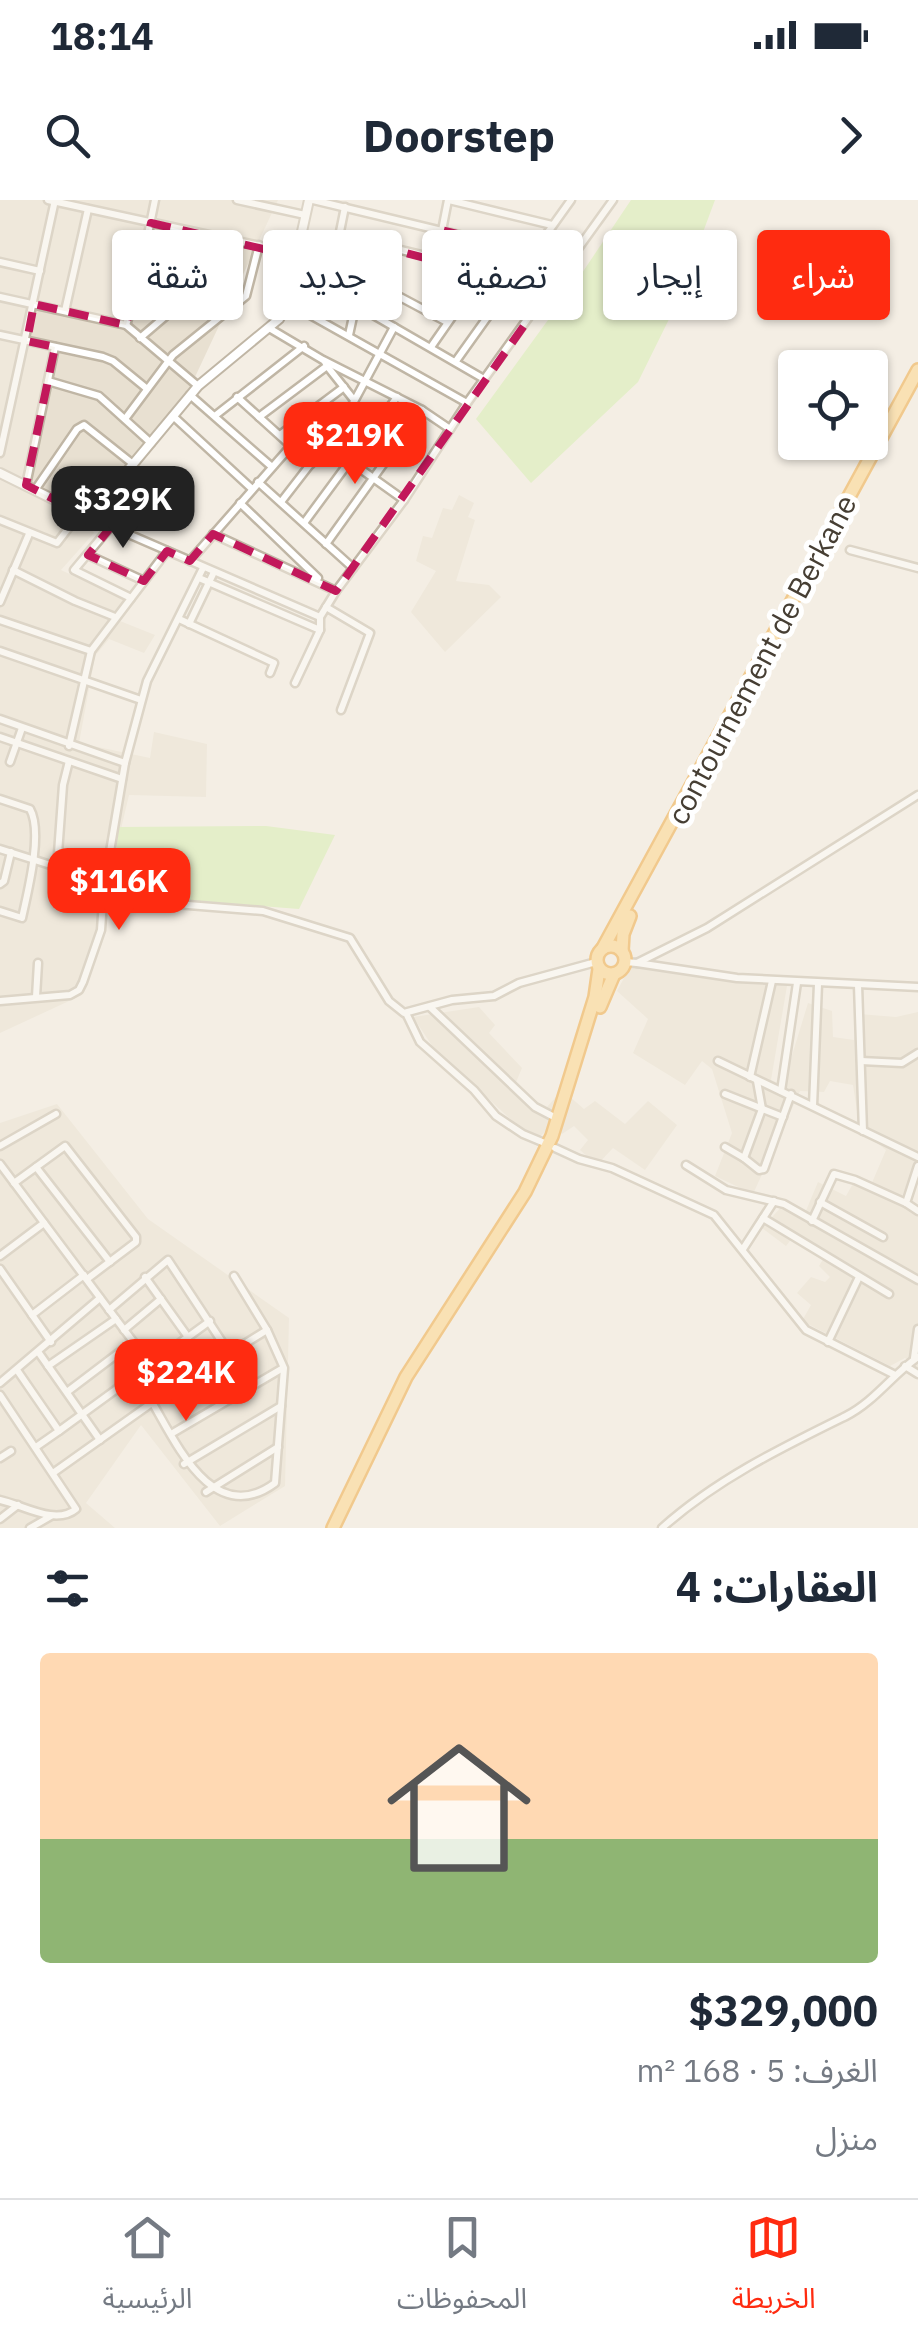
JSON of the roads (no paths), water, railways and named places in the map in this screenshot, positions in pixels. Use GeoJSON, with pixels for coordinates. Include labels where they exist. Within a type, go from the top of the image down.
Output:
{"type":"FeatureCollection","features":[{"type":"Feature","properties":{"kind":"highway","name":"contournement de Berkane"},"geometry":{"type":"LineString","coordinates":[[598,966],[603,948],[918,370]]}},
{"type":"Feature","properties":{"kind":"highway"},"geometry":{"type":"LineString","coordinates":[[628,958],[623,934],[632,911],[918,385]]}},
{"type":"Feature","properties":{"kind":"highway"},"geometry":{"type":"LineString","coordinates":[[603,948],[611,945],[628,958]]}},
{"type":"Feature","properties":{"kind":"highway"},"geometry":{"type":"LineString","coordinates":[[342,1528],[405,1393],[531,1196],[602,998],[614,974],[628,958]]}},
{"type":"Feature","properties":{"kind":"highway"},"geometry":{"type":"LineString","coordinates":[[333,1528],[406,1377],[552,1146],[597,990],[598,966],[614,974]]}},
{"type":"Feature","properties":{"kind":"street"},"geometry":{"type":"LineString","coordinates":[[0,453],[27,340],[53,200],[185,230]]}},
{"type":"Feature","properties":{"kind":"street"},"geometry":{"type":"LineString","coordinates":[[126,325],[155,200]]}},
{"type":"Feature","properties":{"kind":"street"},"geometry":{"type":"LineString","coordinates":[[237,200],[305,215]]}},
{"type":"Feature","properties":{"kind":"street"},"geometry":{"type":"LineString","coordinates":[[302,230],[310,200],[441,230],[449,200],[552,225]]}},
{"type":"Feature","properties":{"kind":"street"},"geometry":{"type":"LineString","coordinates":[[549,230],[571,200]]}},
{"type":"Feature","properties":{"kind":"street"},"geometry":{"type":"LineString","coordinates":[[583,242],[612,200]]}},
{"type":"Feature","properties":{"kind":"street"},"geometry":{"type":"LineString","coordinates":[[65,311],[88,208]]}},
{"type":"Feature","properties":{"kind":"street"},"geometry":{"type":"LineString","coordinates":[[341,230],[345,208]]}},
{"type":"Feature","properties":{"kind":"street"},"geometry":{"type":"LineString","coordinates":[[243,242],[263,246]]}},
{"type":"Feature","properties":{"kind":"street"},"geometry":{"type":"LineString","coordinates":[[125,419],[168,360],[246,296],[259,245]]}},
{"type":"Feature","properties":{"kind":"street"},"geometry":{"type":"LineString","coordinates":[[0,262],[40,271]]}},
{"type":"Feature","properties":{"kind":"street"},"geometry":{"type":"LineString","coordinates":[[0,297],[126,325],[198,386]]}},
{"type":"Feature","properties":{"kind":"street"},"geometry":{"type":"LineString","coordinates":[[402,298],[448,323]]}},
{"type":"Feature","properties":{"kind":"street"},"geometry":{"type":"LineString","coordinates":[[140,338],[161,320]]}},
{"type":"Feature","properties":{"kind":"street"},"geometry":{"type":"LineString","coordinates":[[0,520],[58,543],[133,464],[198,386],[277,320]]}},
{"type":"Feature","properties":{"kind":"street"},"geometry":{"type":"LineString","coordinates":[[322,320],[468,403]]}},
{"type":"Feature","properties":{"kind":"street"},"geometry":{"type":"LineString","coordinates":[[349,335],[352,320]]}},
{"type":"Feature","properties":{"kind":"street"},"geometry":{"type":"LineString","coordinates":[[383,320],[484,380]]}},
{"type":"Feature","properties":{"kind":"street"},"geometry":{"type":"LineString","coordinates":[[431,347],[450,320]]}},
{"type":"Feature","properties":{"kind":"street"},"geometry":{"type":"LineString","coordinates":[[456,361],[486,320]]}},
{"type":"Feature","properties":{"kind":"street"},"geometry":{"type":"LineString","coordinates":[[295,682],[320,630],[320,617],[326,607],[528,320]]}},
{"type":"Feature","properties":{"kind":"street"},"geometry":{"type":"LineString","coordinates":[[281,502],[327,445],[394,327]]}},
{"type":"Feature","properties":{"kind":"street"},"geometry":{"type":"LineString","coordinates":[[270,328],[304,346],[325,363],[355,400]]}},
{"type":"Feature","properties":{"kind":"street"},"geometry":{"type":"LineString","coordinates":[[0,335],[113,361],[146,388]]}},
{"type":"Feature","properties":{"kind":"street"},"geometry":{"type":"LineString","coordinates":[[30,488],[55,346]]}},
{"type":"Feature","properties":{"kind":"street"},"geometry":{"type":"LineString","coordinates":[[216,415],[304,346]]}},
{"type":"Feature","properties":{"kind":"street"},"geometry":{"type":"LineString","coordinates":[[325,363],[398,397],[450,429]]}},
{"type":"Feature","properties":{"kind":"street"},"geometry":{"type":"LineString","coordinates":[[259,416],[325,363]]}},
{"type":"Feature","properties":{"kind":"street"},"geometry":{"type":"LineString","coordinates":[[48,381],[89,391],[151,442]]}},
{"type":"Feature","properties":{"kind":"street"},"geometry":{"type":"LineString","coordinates":[[280,435],[344,388]]}},
{"type":"Feature","properties":{"kind":"street"},"geometry":{"type":"LineString","coordinates":[[190,395],[272,467]]}},
{"type":"Feature","properties":{"kind":"street"},"geometry":{"type":"LineString","coordinates":[[237,397],[311,464]]}},
{"type":"Feature","properties":{"kind":"street"},"geometry":{"type":"LineString","coordinates":[[304,523],[398,397]]}},
{"type":"Feature","properties":{"kind":"street"},"geometry":{"type":"LineString","coordinates":[[326,544],[422,410]]}},
{"type":"Feature","properties":{"kind":"street"},"geometry":{"type":"LineString","coordinates":[[173,416],[251,488]]}},
{"type":"Feature","properties":{"kind":"street"},"geometry":{"type":"LineString","coordinates":[[30,488],[76,429],[84,425],[133,464]]}},
{"type":"Feature","properties":{"kind":"street"},"geometry":{"type":"LineString","coordinates":[[327,445],[404,500]]}},
{"type":"Feature","properties":{"kind":"street"},"geometry":{"type":"LineString","coordinates":[[190,561],[291,446]]}},
{"type":"Feature","properties":{"kind":"street"},"geometry":{"type":"LineString","coordinates":[[0,472],[84,515],[320,617]]}},
{"type":"Feature","properties":{"kind":"street"},"geometry":{"type":"LineString","coordinates":[[258,482],[353,568]]}},
{"type":"Feature","properties":{"kind":"street"},"geometry":{"type":"LineString","coordinates":[[240,503],[324,584]]}},
{"type":"Feature","properties":{"kind":"street"},"geometry":{"type":"LineString","coordinates":[[111,526],[74,570],[131,598]]}},
{"type":"Feature","properties":{"kind":"street"},"geometry":{"type":"LineString","coordinates":[[0,602],[29,534]]}},
{"type":"Feature","properties":{"kind":"street"},"geometry":{"type":"LineString","coordinates":[[213,534],[336,592]]}},
{"type":"Feature","properties":{"kind":"street"},"geometry":{"type":"LineString","coordinates":[[850,550],[918,568]]}},
{"type":"Feature","properties":{"kind":"street"},"geometry":{"type":"LineString","coordinates":[[69,746],[91,652],[166,551]]}},
{"type":"Feature","properties":{"kind":"street"},"geometry":{"type":"LineString","coordinates":[[88,556],[144,580]]}},
{"type":"Feature","properties":{"kind":"street"},"geometry":{"type":"LineString","coordinates":[[0,1000],[70,995],[79,990],[101,930],[104,888],[125,763],[142,700],[204,568]]}},
{"type":"Feature","properties":{"kind":"street"},"geometry":{"type":"LineString","coordinates":[[13,570],[75,602],[115,617]]}},
{"type":"Feature","properties":{"kind":"street"},"geometry":{"type":"LineString","coordinates":[[189,624],[214,572]]}},
{"type":"Feature","properties":{"kind":"street"},"geometry":{"type":"LineString","coordinates":[[199,578],[320,630]]}},
{"type":"Feature","properties":{"kind":"street"},"geometry":{"type":"LineString","coordinates":[[326,607],[370,633],[341,710]]}},
{"type":"Feature","properties":{"kind":"street"},"geometry":{"type":"LineString","coordinates":[[179,619],[274,663],[270,672]]}},
{"type":"Feature","properties":{"kind":"street"},"geometry":{"type":"LineString","coordinates":[[0,620],[91,652]]}},
{"type":"Feature","properties":{"kind":"street"},"geometry":{"type":"LineString","coordinates":[[0,651],[142,700]]}},
{"type":"Feature","properties":{"kind":"street"},"geometry":{"type":"LineString","coordinates":[[0,719],[125,763]]}},
{"type":"Feature","properties":{"kind":"street"},"geometry":{"type":"LineString","coordinates":[[10,762],[22,728]]}},
{"type":"Feature","properties":{"kind":"street"},"geometry":{"type":"LineString","coordinates":[[0,738],[122,780]]}},
{"type":"Feature","properties":{"kind":"street"},"geometry":{"type":"LineString","coordinates":[[57,867],[62,785],[79,749]]}},
{"type":"Feature","properties":{"kind":"street"},"geometry":{"type":"LineString","coordinates":[[628,958],[707,928],[918,795]]}},
{"type":"Feature","properties":{"kind":"street"},"geometry":{"type":"LineString","coordinates":[[0,799],[33,812],[33,858],[22,918],[0,911]]}},
{"type":"Feature","properties":{"kind":"street"},"geometry":{"type":"LineString","coordinates":[[0,849],[95,879],[114,899],[262,911],[350,938],[389,1001],[406,1013],[420,1042],[474,1090],[496,1116],[523,1134],[578,1159],[612,1168],[706,1210],[723,1224],[806,1330],[894,1375]]}},
{"type":"Feature","properties":{"kind":"street"},"geometry":{"type":"LineString","coordinates":[[0,884],[11,852]]}},
{"type":"Feature","properties":{"kind":"street"},"geometry":{"type":"LineString","coordinates":[[628,958],[772,981],[918,987]]}},
{"type":"Feature","properties":{"kind":"street"},"geometry":{"type":"LineString","coordinates":[[36,998],[38,963]]}},
{"type":"Feature","properties":{"kind":"street"},"geometry":{"type":"LineString","coordinates":[[406,1013],[460,998],[494,996],[520,983],[598,966]]}},
{"type":"Feature","properties":{"kind":"street"},"geometry":{"type":"LineString","coordinates":[[744,1158],[762,1109],[753,1079],[772,981]]}},
{"type":"Feature","properties":{"kind":"street"},"geometry":{"type":"LineString","coordinates":[[781,1091],[797,982]]}},
{"type":"Feature","properties":{"kind":"street"},"geometry":{"type":"LineString","coordinates":[[813,1106],[818,984]]}},
{"type":"Feature","properties":{"kind":"street"},"geometry":{"type":"LineString","coordinates":[[858,985],[862,1132]]}},
{"type":"Feature","properties":{"kind":"street"},"geometry":{"type":"LineString","coordinates":[[429,1006],[534,1107],[558,1119]]}},
{"type":"Feature","properties":{"kind":"street"},"geometry":{"type":"LineString","coordinates":[[861,1061],[902,1063],[918,1053]]}},
{"type":"Feature","properties":{"kind":"street"},"geometry":{"type":"LineString","coordinates":[[718,1061],[918,1157]]}},
{"type":"Feature","properties":{"kind":"street"},"geometry":{"type":"LineString","coordinates":[[725,1094],[783,1117]]}},
{"type":"Feature","properties":{"kind":"street"},"geometry":{"type":"LineString","coordinates":[[724,1147],[759,1170],[764,1169],[791,1094]]}},
{"type":"Feature","properties":{"kind":"street"},"geometry":{"type":"LineString","coordinates":[[0,1146],[56,1114]]}},
{"type":"Feature","properties":{"kind":"street"},"geometry":{"type":"LineString","coordinates":[[0,1188],[63,1146],[136,1238],[110,1262],[32,1316]]}},
{"type":"Feature","properties":{"kind":"street"},"geometry":{"type":"LineString","coordinates":[[0,1164],[170,1390]]}},
{"type":"Feature","properties":{"kind":"street"},"geometry":{"type":"LineString","coordinates":[[686,1165],[726,1190],[774,1201],[918,1280]]}},
{"type":"Feature","properties":{"kind":"street"},"geometry":{"type":"LineString","coordinates":[[906,1203],[918,1166]]}},
{"type":"Feature","properties":{"kind":"street"},"geometry":{"type":"LineString","coordinates":[[36,1167],[110,1262]]}},
{"type":"Feature","properties":{"kind":"street"},"geometry":{"type":"LineString","coordinates":[[812,1221],[830,1178],[837,1174],[906,1203],[918,1212]]}},
{"type":"Feature","properties":{"kind":"street"},"geometry":{"type":"LineString","coordinates":[[743,1249],[774,1201]]}},
{"type":"Feature","properties":{"kind":"street"},"geometry":{"type":"LineString","coordinates":[[820,1202],[882,1238]]}},
{"type":"Feature","properties":{"kind":"street"},"geometry":{"type":"LineString","coordinates":[[763,1218],[889,1294]]}},
{"type":"Feature","properties":{"kind":"street"},"geometry":{"type":"LineString","coordinates":[[0,1256],[44,1223]]}},
{"type":"Feature","properties":{"kind":"street"},"geometry":{"type":"LineString","coordinates":[[110,1310],[168,1260],[230,1354]]}},
{"type":"Feature","properties":{"kind":"street"},"geometry":{"type":"LineString","coordinates":[[0,1270],[51,1342]]}},
{"type":"Feature","properties":{"kind":"street"},"geometry":{"type":"LineString","coordinates":[[234,1276],[267,1330],[284,1368],[275,1484],[247,1506]]}},
{"type":"Feature","properties":{"kind":"street"},"geometry":{"type":"LineString","coordinates":[[828,1342],[860,1277]]}},
{"type":"Feature","properties":{"kind":"street"},"geometry":{"type":"LineString","coordinates":[[145,1278],[188,1337]]}},
{"type":"Feature","properties":{"kind":"street"},"geometry":{"type":"LineString","coordinates":[[0,1384],[100,1298]]}},
{"type":"Feature","properties":{"kind":"street"},"geometry":{"type":"LineString","coordinates":[[124,1330],[161,1299]]}},
{"type":"Feature","properties":{"kind":"street"},"geometry":{"type":"LineString","coordinates":[[48,1366],[116,1319]]}},
{"type":"Feature","properties":{"kind":"street"},"geometry":{"type":"LineString","coordinates":[[36,1447],[210,1321]]}},
{"type":"Feature","properties":{"kind":"street"},"geometry":{"type":"LineString","coordinates":[[662,1528],[704,1494],[748,1466],[861,1406],[916,1358],[918,1328]]}},
{"type":"Feature","properties":{"kind":"street"},"geometry":{"type":"LineString","coordinates":[[53,1472],[170,1390],[267,1330]]}},
{"type":"Feature","properties":{"kind":"street"},"geometry":{"type":"LineString","coordinates":[[67,1392],[133,1342]]}},
{"type":"Feature","properties":{"kind":"street"},"geometry":{"type":"LineString","coordinates":[[39,1352],[100,1440]]}},
{"type":"Feature","properties":{"kind":"street"},"geometry":{"type":"LineString","coordinates":[[905,1366],[918,1374]]}},
{"type":"Feature","properties":{"kind":"street"},"geometry":{"type":"LineString","coordinates":[[171,1434],[284,1368]]}},
{"type":"Feature","properties":{"kind":"street"},"geometry":{"type":"LineString","coordinates":[[18,1370],[59,1431]]}},
{"type":"Feature","properties":{"kind":"street"},"geometry":{"type":"LineString","coordinates":[[0,1396],[76,1509],[68,1515],[52,1516],[0,1500]]}},
{"type":"Feature","properties":{"kind":"street"},"geometry":{"type":"LineString","coordinates":[[152,1402],[184,1464],[206,1492],[216,1498]]}},
{"type":"Feature","properties":{"kind":"street"},"geometry":{"type":"LineString","coordinates":[[184,1464],[282,1406]]}},
{"type":"Feature","properties":{"kind":"street"},"geometry":{"type":"LineString","coordinates":[[206,1492],[278,1446]]}},
{"type":"Feature","properties":{"kind":"street"},"geometry":{"type":"LineString","coordinates":[[0,1458],[12,1451]]}},
{"type":"Feature","properties":{"kind":"street"},"geometry":{"type":"LineString","coordinates":[[0,1519],[19,1504]]}},
{"type":"Feature","properties":{"kind":"street"},"geometry":{"type":"LineString","coordinates":[[30,1528],[52,1516]]}}]}
